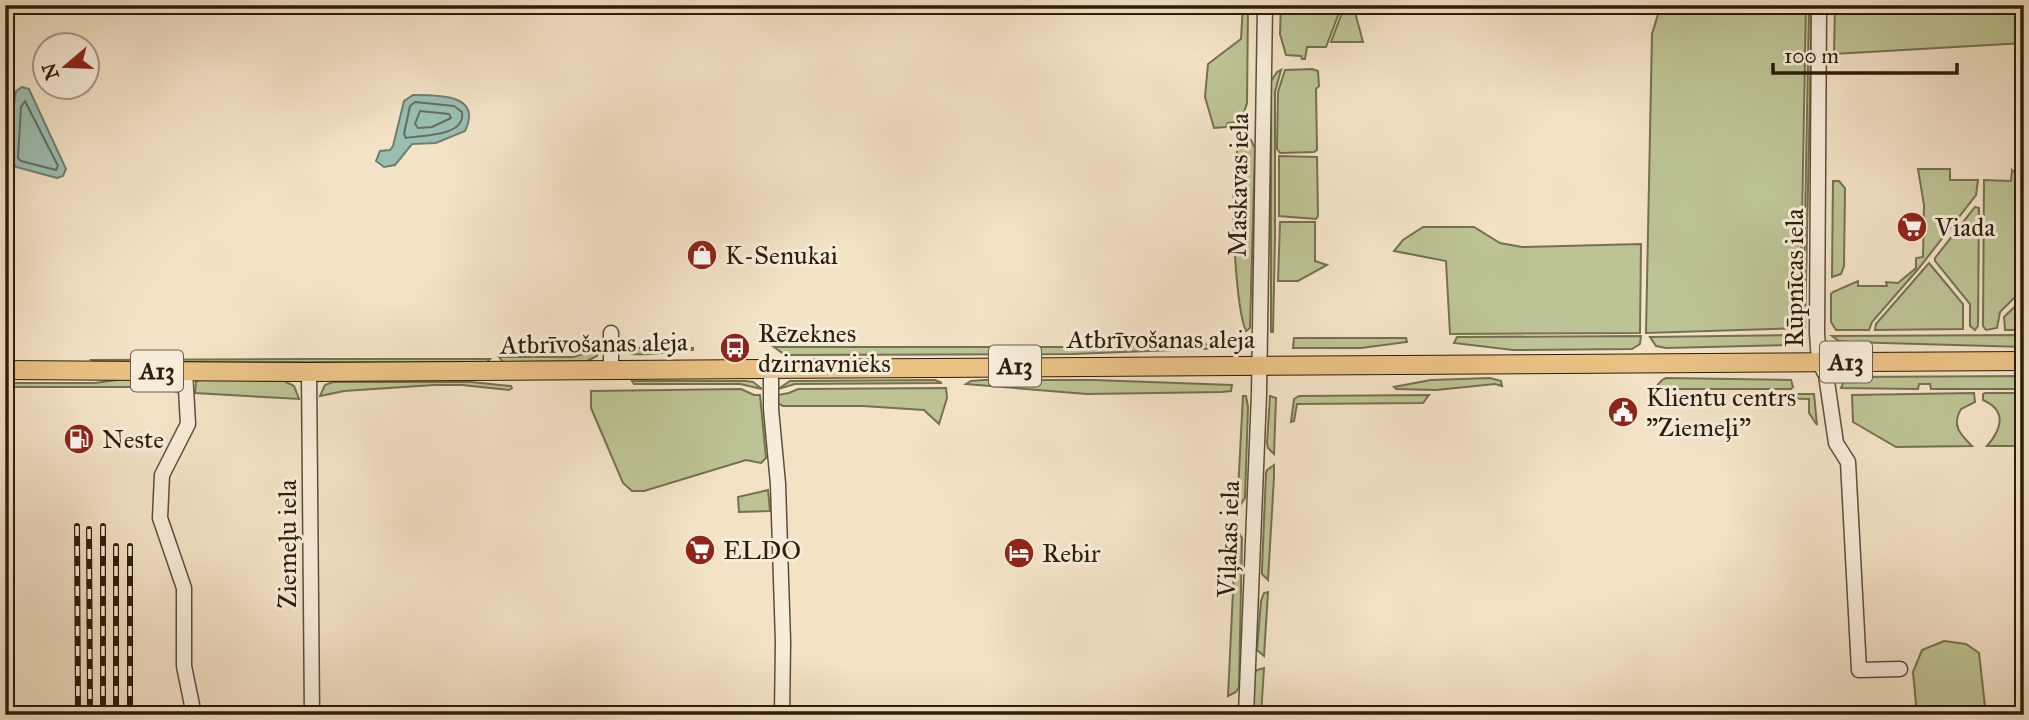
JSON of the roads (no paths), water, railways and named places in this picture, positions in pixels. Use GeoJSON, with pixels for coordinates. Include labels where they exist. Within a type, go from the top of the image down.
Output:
{"type":"FeatureCollection","features":[{"type":"Feature","properties":{"kind":"main road","name":"Atbrīvošanas aleja"},"geometry":{"type":"LineString","coordinates":[[5,370],[309,372],[2024,361]]}},
{"type":"Feature","properties":{"kind":"street","name":"Maskavas iela"},"geometry":{"type":"LineString","coordinates":[[1259,365],[1265,5]]}},
{"type":"Feature","properties":{"kind":"street","name":"Rūpnīcas iela"},"geometry":{"type":"LineString","coordinates":[[1819,5],[1819,362],[1826,375],[1836,443],[1848,462],[1859,670],[1900,669]]}},
{"type":"Feature","properties":{"kind":"street"},"geometry":{"type":"LineString","coordinates":[[611,333],[611,369]]}},
{"type":"Feature","properties":{"kind":"street","name":"Viļakas iela"},"geometry":{"type":"LineString","coordinates":[[1246,715],[1259,365]]}},
{"type":"Feature","properties":{"kind":"street"},"geometry":{"type":"LineString","coordinates":[[771,368],[771,409],[778,484],[783,642],[782,715]]}},
{"type":"Feature","properties":{"kind":"street"},"geometry":{"type":"LineString","coordinates":[[185,371],[188,424],[162,475],[160,518],[184,588],[184,666],[194,715]]}},
{"type":"Feature","properties":{"kind":"street","name":"Ziemeļu iela"},"geometry":{"type":"LineString","coordinates":[[309,372],[312,715]]}},
{"type":"Feature","properties":{"kind":"water"},"geometry":{"type":"Polygon","coordinates":[[[22,87],[29,89],[32,102],[35,102],[66,169],[63,176],[57,178],[16,167],[11,152],[11,131],[16,91],[22,87]]]}},
{"type":"Feature","properties":{"kind":"water"},"geometry":{"type":"Polygon","coordinates":[[[413,95],[434,95],[463,103],[468,110],[469,119],[465,131],[436,143],[412,144],[395,165],[384,167],[376,161],[380,151],[390,150],[393,146],[404,101],[413,95]]]}},
{"type":"Feature","properties":{"kind":"railway"},"geometry":{"type":"LineString","coordinates":[[77,526],[78,715]]}},
{"type":"Feature","properties":{"kind":"railway"},"geometry":{"type":"LineString","coordinates":[[103,526],[103,715]]}},
{"type":"Feature","properties":{"kind":"railway"},"geometry":{"type":"LineString","coordinates":[[89,529],[90,715]]}},
{"type":"Feature","properties":{"kind":"railway"},"geometry":{"type":"LineString","coordinates":[[116,546],[116,715]]}},
{"type":"Feature","properties":{"kind":"railway"},"geometry":{"type":"LineString","coordinates":[[130,546],[130,715]]}},
{"type":"Feature","properties":{"kind":"place","name":"Viada"},"geometry":{"type":"Point","coordinates":[1912,227]}},
{"type":"Feature","properties":{"kind":"place","name":"K-Senukai"},"geometry":{"type":"Point","coordinates":[702,255]}},
{"type":"Feature","properties":{"kind":"place","name":"Rēzeknes dzirnavnieks"},"geometry":{"type":"Point","coordinates":[735,348]}},
{"type":"Feature","properties":{"kind":"place","name":"Klientu centrs \"Ziemeļi\""},"geometry":{"type":"Point","coordinates":[1623,412]}},
{"type":"Feature","properties":{"kind":"place","name":"Neste"},"geometry":{"type":"Point","coordinates":[79,439]}},
{"type":"Feature","properties":{"kind":"place","name":"ELDO"},"geometry":{"type":"Point","coordinates":[700,550]}},
{"type":"Feature","properties":{"kind":"place","name":"Rebir"},"geometry":{"type":"Point","coordinates":[1019,553]}}]}
